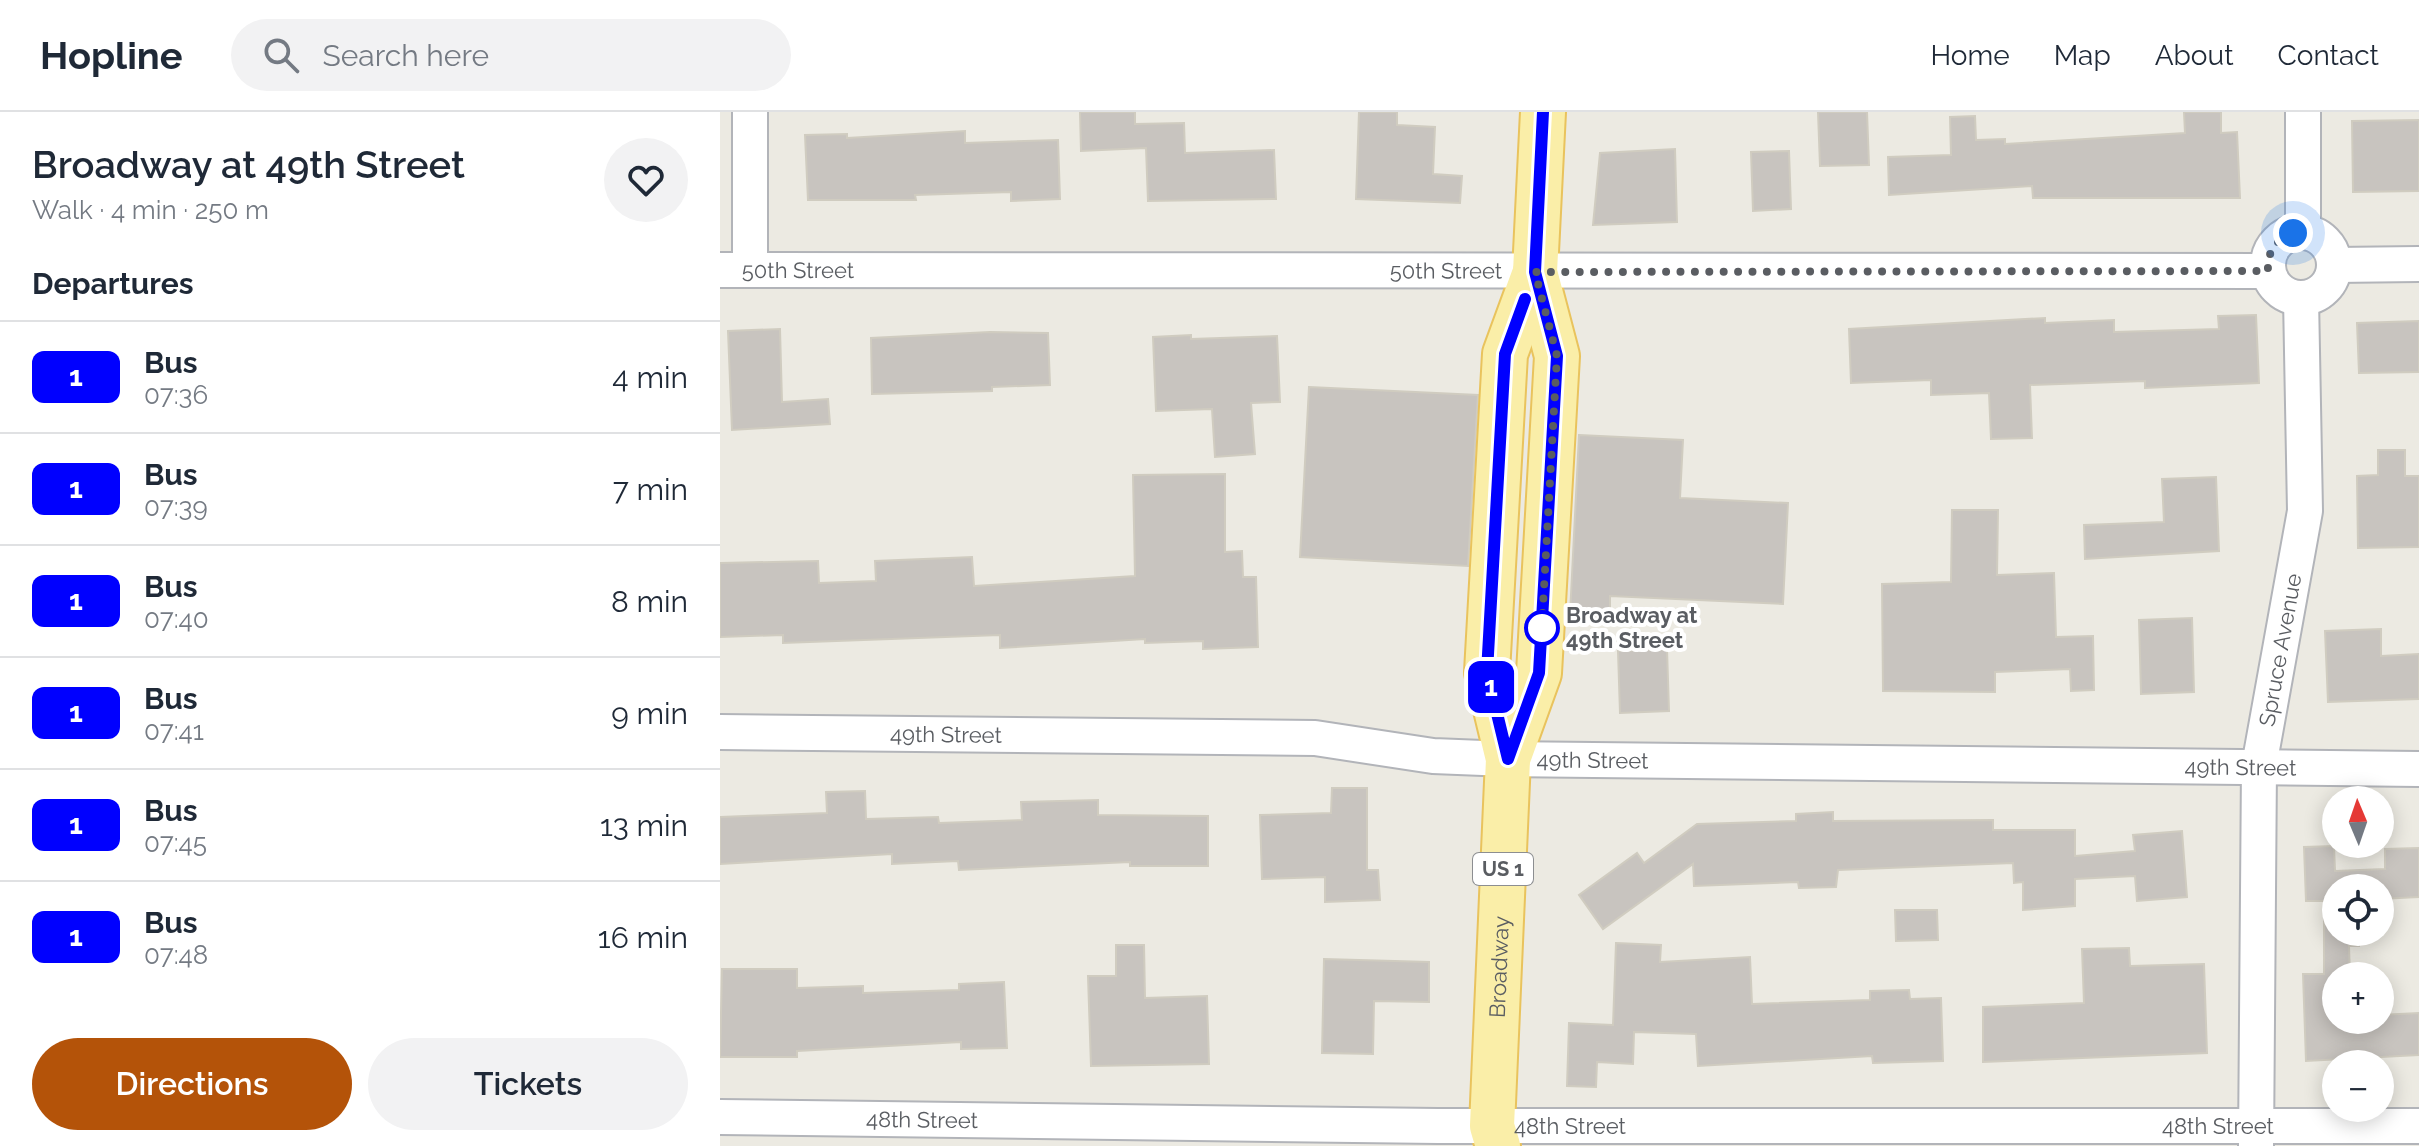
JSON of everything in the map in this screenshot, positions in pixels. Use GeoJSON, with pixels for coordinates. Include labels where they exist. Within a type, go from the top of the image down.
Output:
{"type":"FeatureCollection","features":[{"type":"Feature","properties":{"kind":"main road","name":"Broadway"},"geometry":{"type":"LineString","coordinates":[[1491,1139],[1508,759],[1539,673],[1557,356],[1535,272],[1543,112]]}},
{"type":"Feature","properties":{"kind":"street"},"geometry":{"type":"LineString","coordinates":[[735,270],[750,112]]}},
{"type":"Feature","properties":{"kind":"street"},"geometry":{"type":"LineString","coordinates":[[2303,112],[2303,232]]}},
{"type":"Feature","properties":{"kind":"street"},"geometry":{"type":"LineString","coordinates":[[2303,232],[2313,233],[2329,246],[2335,265],[2328,285],[2321,292],[2301,298],[2280,291],[2268,271],[2268,262],[2276,243],[2283,236],[2303,232]]}},
{"type":"Feature","properties":{"kind":"street"},"geometry":{"type":"LineString","coordinates":[[2335,265],[2419,264]]}},
{"type":"Feature","properties":{"kind":"street","name":"50th Street"},"geometry":{"type":"LineString","coordinates":[[735,270],[2268,271]]}},
{"type":"Feature","properties":{"kind":"street","name":"Spruce Avenue"},"geometry":{"type":"LineString","coordinates":[[2256,1135],[2259,766],[2305,511],[2301,298]]}},
{"type":"Feature","properties":{"kind":"street","name":"49th Street"},"geometry":{"type":"LineString","coordinates":[[720,732],[1315,738],[1433,756],[1508,759],[2419,769]]}},
{"type":"Feature","properties":{"kind":"street","name":"48th Street"},"geometry":{"type":"LineString","coordinates":[[720,1117],[1491,1139],[2256,1135],[2419,1126]]}},
{"type":"Feature","properties":{"kind":"building"},"geometry":{"type":"Polygon","coordinates":[[[1080,112],[1135,112],[1135,124],[1184,123],[1185,153],[1274,150],[1276,199],[1148,201],[1146,148],[1081,151],[1080,112]]]}},
{"type":"Feature","properties":{"kind":"building"},"geometry":{"type":"Polygon","coordinates":[[[1359,112],[1397,112],[1397,125],[1435,127],[1433,174],[1462,176],[1460,203],[1356,199],[1359,112]]]}},
{"type":"Feature","properties":{"kind":"building"},"geometry":{"type":"Polygon","coordinates":[[[1818,112],[1867,112],[1869,165],[1820,166],[1818,112]]]}},
{"type":"Feature","properties":{"kind":"building"},"geometry":{"type":"Polygon","coordinates":[[[2184,112],[2221,112],[2221,133],[2237,132],[2240,198],[2033,198],[2032,186],[1889,195],[1888,157],[1951,155],[1950,117],[1975,116],[1976,140],[2005,139],[2005,144],[2185,133],[2184,112]]]}},
{"type":"Feature","properties":{"kind":"building"},"geometry":{"type":"Polygon","coordinates":[[[2419,120],[2419,191],[2353,192],[2352,121],[2419,120]]]}},
{"type":"Feature","properties":{"kind":"building"},"geometry":{"type":"Polygon","coordinates":[[[965,131],[965,143],[1058,140],[1060,199],[1011,201],[1011,192],[915,195],[916,200],[808,200],[805,135],[847,134],[847,138],[965,131]]]}},
{"type":"Feature","properties":{"kind":"building"},"geometry":{"type":"Polygon","coordinates":[[[1675,149],[1677,222],[1593,225],[1600,153],[1675,149]]]}},
{"type":"Feature","properties":{"kind":"building"},"geometry":{"type":"Polygon","coordinates":[[[1789,151],[1791,209],[1753,211],[1751,152],[1789,151]]]}},
{"type":"Feature","properties":{"kind":"building"},"geometry":{"type":"Polygon","coordinates":[[[2256,315],[2259,383],[2145,388],[2145,381],[2030,385],[2032,438],[1991,439],[1989,393],[1931,395],[1931,380],[1851,383],[1849,329],[2045,318],[2045,323],[2114,320],[2114,332],[2219,329],[2218,316],[2256,315]]]}},
{"type":"Feature","properties":{"kind":"building"},"geometry":{"type":"Polygon","coordinates":[[[2419,321],[2419,372],[2359,373],[2357,323],[2419,321]]]}},
{"type":"Feature","properties":{"kind":"building"},"geometry":{"type":"Polygon","coordinates":[[[780,329],[782,402],[828,399],[830,424],[732,430],[728,331],[780,329]]]}},
{"type":"Feature","properties":{"kind":"building"},"geometry":{"type":"Polygon","coordinates":[[[990,332],[1048,333],[1050,385],[992,387],[992,391],[872,394],[871,338],[990,332]]]}},
{"type":"Feature","properties":{"kind":"building"},"geometry":{"type":"Polygon","coordinates":[[[1191,335],[1191,339],[1277,336],[1280,402],[1251,403],[1255,454],[1215,457],[1212,409],[1156,411],[1153,337],[1191,335]]]}},
{"type":"Feature","properties":{"kind":"building"},"geometry":{"type":"Polygon","coordinates":[[[1309,387],[1478,395],[1468,566],[1300,557],[1309,387]]]}},
{"type":"Feature","properties":{"kind":"building"},"geometry":{"type":"Polygon","coordinates":[[[1579,435],[1683,440],[1680,498],[1788,503],[1783,604],[1610,596],[1610,617],[1570,615],[1579,435]]]}},
{"type":"Feature","properties":{"kind":"building"},"geometry":{"type":"Polygon","coordinates":[[[2378,450],[2405,450],[2405,476],[2419,476],[2419,547],[2358,548],[2357,476],[2378,475],[2378,450]]]}},
{"type":"Feature","properties":{"kind":"building"},"geometry":{"type":"Polygon","coordinates":[[[1225,474],[1225,552],[1242,551],[1243,577],[1256,577],[1258,647],[1203,649],[1203,641],[1145,643],[1145,639],[1000,648],[1000,635],[783,643],[783,635],[720,637],[720,563],[818,561],[819,583],[876,581],[875,561],[972,557],[974,586],[1135,576],[1133,475],[1225,474]]]}},
{"type":"Feature","properties":{"kind":"building"},"geometry":{"type":"Polygon","coordinates":[[[2216,477],[2219,551],[2085,559],[2084,525],[2164,522],[2162,479],[2216,477]]]}},
{"type":"Feature","properties":{"kind":"building"},"geometry":{"type":"Polygon","coordinates":[[[1952,510],[1998,510],[1997,575],[2054,573],[2056,637],[2093,636],[2094,690],[2071,691],[2070,669],[1995,672],[1995,692],[1883,691],[1882,584],[1951,582],[1952,510]]]}},
{"type":"Feature","properties":{"kind":"building"},"geometry":{"type":"Polygon","coordinates":[[[2192,618],[2194,692],[2141,694],[2139,620],[2192,618]]]}},
{"type":"Feature","properties":{"kind":"building"},"geometry":{"type":"Polygon","coordinates":[[[2381,629],[2381,656],[2419,654],[2419,699],[2328,702],[2325,631],[2381,629]]]}},
{"type":"Feature","properties":{"kind":"building"},"geometry":{"type":"Polygon","coordinates":[[[1667,649],[1669,711],[1620,713],[1618,651],[1667,649]]]}},
{"type":"Feature","properties":{"kind":"building"},"geometry":{"type":"Polygon","coordinates":[[[1332,788],[1367,788],[1367,870],[1378,870],[1380,900],[1325,902],[1325,877],[1262,879],[1260,815],[1331,813],[1332,788]]]}},
{"type":"Feature","properties":{"kind":"building"},"geometry":{"type":"Polygon","coordinates":[[[865,791],[866,819],[938,817],[939,823],[1022,820],[1021,802],[1098,800],[1098,815],[1208,816],[1208,866],[1130,866],[1130,862],[959,870],[958,861],[892,864],[892,854],[720,864],[720,817],[827,813],[826,792],[865,791]]]}},
{"type":"Feature","properties":{"kind":"building"},"geometry":{"type":"Polygon","coordinates":[[[1833,812],[1833,821],[1993,820],[1993,830],[2075,830],[2075,856],[2135,851],[2133,835],[2182,831],[2187,897],[2137,901],[2135,876],[2075,879],[2075,906],[2023,910],[2023,882],[2014,883],[2013,863],[1838,870],[1836,887],[1799,888],[1798,882],[1694,886],[1693,864],[1603,929],[1579,895],[1637,853],[1644,863],[1697,824],[1796,821],[1796,814],[1833,812]]]}},
{"type":"Feature","properties":{"kind":"building"},"geometry":{"type":"Polygon","coordinates":[[[2322,846],[2322,858],[2334,858],[2335,871],[2385,869],[2385,858],[2394,858],[2394,849],[2419,848],[2419,897],[2394,898],[2394,874],[2322,874],[2322,901],[2306,901],[2304,847],[2322,846]]]}},
{"type":"Feature","properties":{"kind":"building"},"geometry":{"type":"Polygon","coordinates":[[[1895,910],[1937,910],[1938,940],[1896,941],[1895,910]]]}},
{"type":"Feature","properties":{"kind":"building"},"geometry":{"type":"Polygon","coordinates":[[[1616,943],[1661,945],[1660,962],[1750,957],[1752,1004],[1870,1000],[1870,991],[1909,990],[1910,999],[1941,998],[1943,1061],[1873,1063],[1872,1056],[1698,1066],[1696,1034],[1634,1032],[1633,1064],[1597,1062],[1596,1087],[1567,1086],[1569,1023],[1613,1025],[1616,943]]]}},
{"type":"Feature","properties":{"kind":"building"},"geometry":{"type":"Polygon","coordinates":[[[1116,945],[1144,945],[1145,998],[1207,996],[1209,1064],[1091,1066],[1088,976],[1116,976],[1116,945]]]}},
{"type":"Feature","properties":{"kind":"building"},"geometry":{"type":"Polygon","coordinates":[[[2324,946],[2349,946],[2350,962],[2324,962],[2324,946]]]}},
{"type":"Feature","properties":{"kind":"building"},"geometry":{"type":"Polygon","coordinates":[[[2129,948],[2130,966],[2204,964],[2207,1053],[1983,1062],[1983,1007],[2084,1003],[2082,949],[2129,948]]]}},
{"type":"Feature","properties":{"kind":"building"},"geometry":{"type":"Polygon","coordinates":[[[1324,959],[1429,962],[1429,1002],[1374,1001],[1373,1054],[1322,1053],[1324,959]]]}},
{"type":"Feature","properties":{"kind":"building"},"geometry":{"type":"Polygon","coordinates":[[[722,969],[797,969],[797,988],[863,986],[863,993],[959,990],[959,984],[1004,982],[1007,1048],[961,1049],[961,1042],[797,1051],[797,1057],[720,1057],[722,969]]]}},
{"type":"Feature","properties":{"kind":"building"},"geometry":{"type":"Polygon","coordinates":[[[2303,974],[2322,974],[2322,1034],[2394,1034],[2394,1014],[2419,1013],[2419,1055],[2394,1056],[2394,1050],[2322,1050],[2322,1060],[2306,1061],[2303,974]]]}},
{"type":"Feature","properties":{"kind":"bus line","name":"1"},"geometry":{"type":"LineString","coordinates":[[1525,299],[1505,354],[1487,672],[1508,759],[1539,673],[1557,356],[1535,272],[1543,112]]}},
{"type":"Feature","properties":{"kind":"place","name":"Broadway at 49th Street"},"geometry":{"type":"Point","coordinates":[1542,628]}},
{"type":"Feature","properties":{"kind":"route"},"geometry":{"type":"LineString","coordinates":[[1542,628],[1541,642],[1557,356],[1535,272],[2268,271],[2268,262],[2276,243],[2283,236],[2293,233]]}}]}
